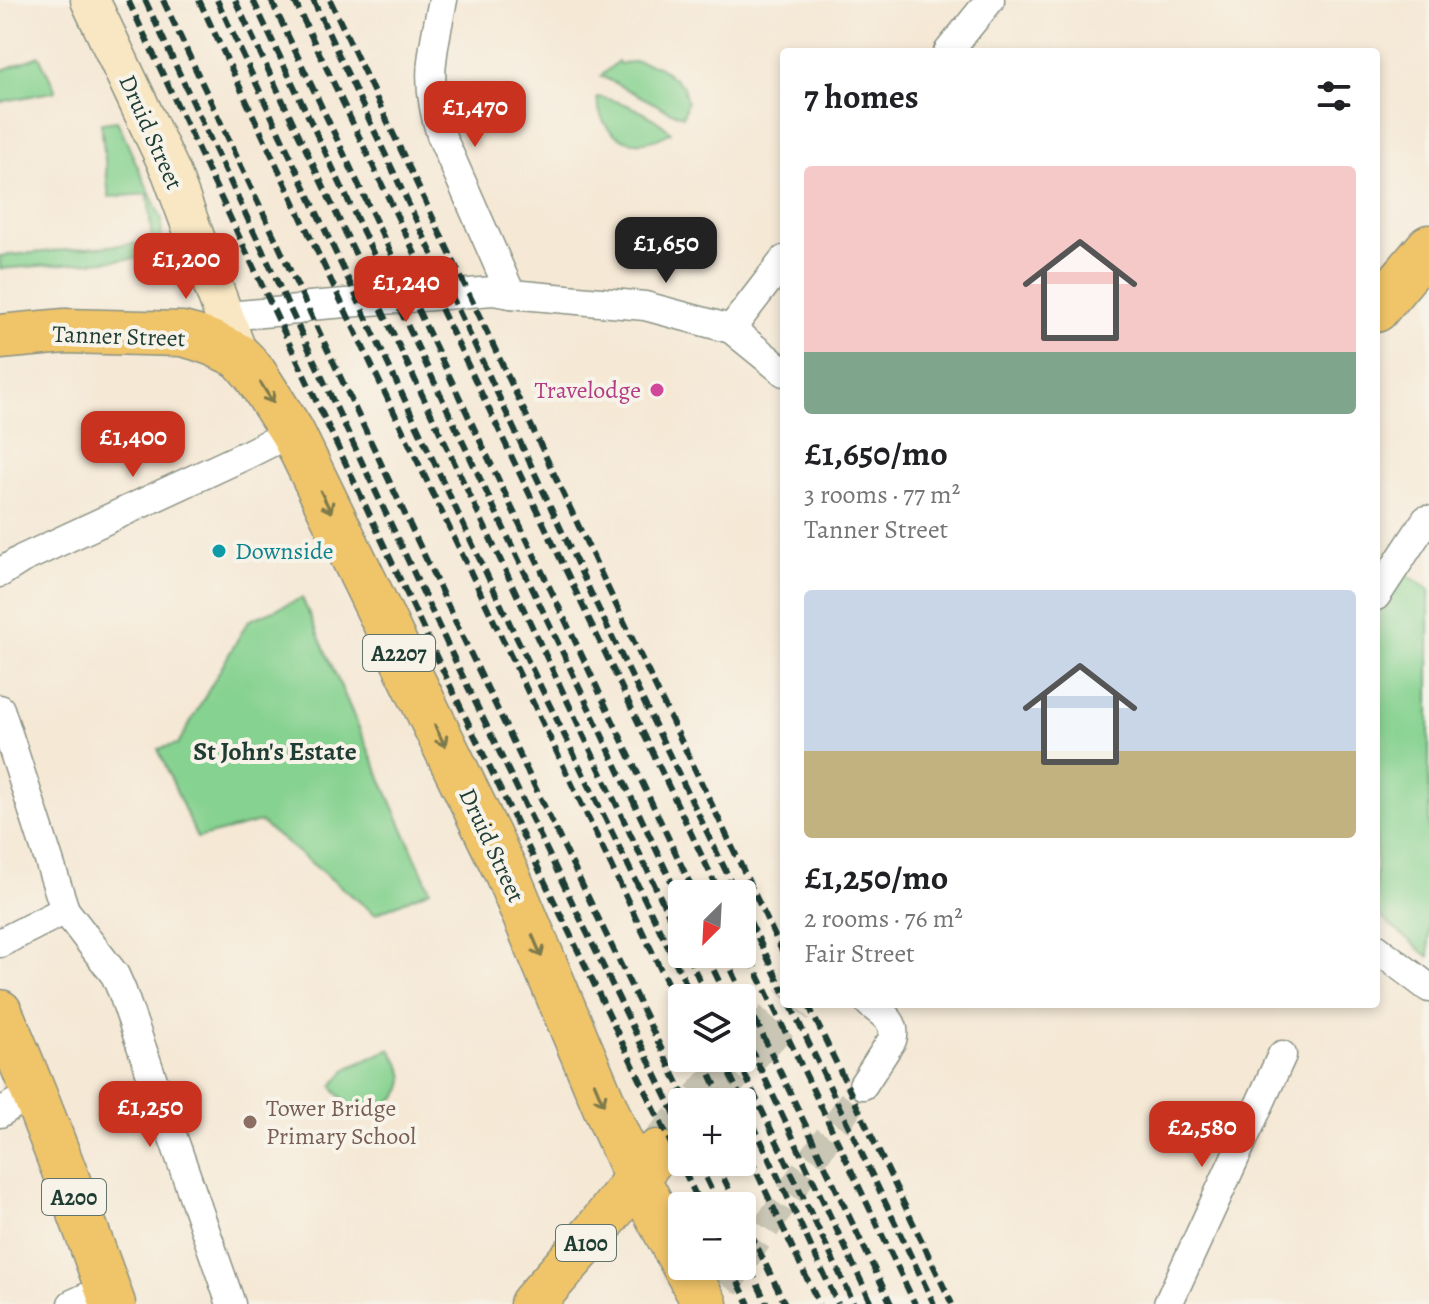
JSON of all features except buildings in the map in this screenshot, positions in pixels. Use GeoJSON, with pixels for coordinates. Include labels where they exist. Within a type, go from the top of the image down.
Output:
{"type":"FeatureCollection","features":[{"type":"Feature","properties":{"kind":"main road"},"geometry":{"type":"LineString","coordinates":[[1380,305],[1429,247]]}},
{"type":"Feature","properties":{"kind":"main road","name":"Tanner Street"},"geometry":{"type":"LineString","coordinates":[[0,337],[65,331],[182,334],[214,344],[239,356],[255,374],[292,432]]}},
{"type":"Feature","properties":{"kind":"main road","name":"Druid Street"},"geometry":{"type":"LineString","coordinates":[[292,432],[647,1165],[700,1284]]}},
{"type":"Feature","properties":{"kind":"main road","name":"A200"},"geometry":{"type":"LineString","coordinates":[[0,1012],[17,1102],[98,1299]]}},
{"type":"Feature","properties":{"kind":"main road","name":"A100"},"geometry":{"type":"LineString","coordinates":[[532,1304],[596,1231],[647,1165]]}},
{"type":"Feature","properties":{"kind":"street","name":"Druid Street"},"geometry":{"type":"LineString","coordinates":[[90,0],[171,172],[239,356]]}},
{"type":"Feature","properties":{"kind":"street"},"geometry":{"type":"LineString","coordinates":[[443,0],[430,69],[434,113],[511,294]]}},
{"type":"Feature","properties":{"kind":"street"},"geometry":{"type":"LineString","coordinates":[[951,48],[990,0]]}},
{"type":"Feature","properties":{"kind":"street"},"geometry":{"type":"LineString","coordinates":[[731,329],[780,265]]}},
{"type":"Feature","properties":{"kind":"street"},"geometry":{"type":"LineString","coordinates":[[225,316],[493,291],[645,306],[731,329],[780,369]]}},
{"type":"Feature","properties":{"kind":"street"},"geometry":{"type":"LineString","coordinates":[[0,573],[22,559],[292,432]]}},
{"type":"Feature","properties":{"kind":"street"},"geometry":{"type":"LineString","coordinates":[[1380,590],[1426,520],[1429,522]]}},
{"type":"Feature","properties":{"kind":"street"},"geometry":{"type":"LineString","coordinates":[[0,709],[65,910],[115,975],[122,991],[231,1304]]}},
{"type":"Feature","properties":{"kind":"street"},"geometry":{"type":"LineString","coordinates":[[0,943],[65,910]]}},
{"type":"Feature","properties":{"kind":"street"},"geometry":{"type":"LineString","coordinates":[[1380,951],[1429,988]]}},
{"type":"Feature","properties":{"kind":"street"},"geometry":{"type":"LineString","coordinates":[[863,1085],[895,1032],[888,1019],[875,1008]]}},
{"type":"Feature","properties":{"kind":"street"},"geometry":{"type":"LineString","coordinates":[[1168,1304],[1282,1055]]}},
{"type":"Feature","properties":{"kind":"green space"},"geometry":{"type":"Polygon","coordinates":[[[39,56],[56,91],[0,102],[0,71],[39,56]]]}},
{"type":"Feature","properties":{"kind":"green space"},"geometry":{"type":"Polygon","coordinates":[[[618,61],[620,64],[637,61],[658,66],[683,86],[687,102],[683,116],[601,76],[618,61]]]}},
{"type":"Feature","properties":{"kind":"green space"},"geometry":{"type":"Polygon","coordinates":[[[597,97],[637,109],[671,132],[646,142],[622,139],[605,124],[597,97]]]}},
{"type":"Feature","properties":{"kind":"green space"},"geometry":{"type":"Polygon","coordinates":[[[117,121],[162,220],[161,250],[156,257],[0,269],[0,256],[152,242],[148,194],[109,197],[101,123],[117,121]]]}},
{"type":"Feature","properties":{"kind":"green space"},"geometry":{"type":"Polygon","coordinates":[[[1401,571],[1429,589],[1429,957],[1380,916],[1380,601],[1401,571]]]}},
{"type":"Feature","properties":{"kind":"green space"},"geometry":{"type":"Polygon","coordinates":[[[302,598],[430,890],[375,914],[260,822],[197,838],[158,749],[178,744],[248,621],[302,598]]]}},
{"type":"Feature","properties":{"kind":"green space"},"geometry":{"type":"Polygon","coordinates":[[[390,1049],[401,1067],[403,1086],[394,1099],[360,1114],[332,1086],[348,1068],[390,1049]]]}},
{"type":"Feature","properties":{"kind":"tunnel"},"geometry":{"type":"LineString","coordinates":[[715,1088],[789,1008]]}},
{"type":"Feature","properties":{"kind":"tunnel"},"geometry":{"type":"LineString","coordinates":[[756,1242],[863,1085]]}},
{"type":"Feature","properties":{"kind":"tunnel"},"geometry":{"type":"LineString","coordinates":[[657,1152],[668,1139]]}},
{"type":"Feature","properties":{"kind":"tunnel"},"geometry":{"type":"LineString","coordinates":[[726,1287],[731,1280]]}},
{"type":"Feature","properties":{"kind":"railway"},"geometry":{"type":"LineString","coordinates":[[128,0],[437,658],[694,1192]]}},
{"type":"Feature","properties":{"kind":"railway"},"geometry":{"type":"LineString","coordinates":[[145,0],[450,650],[668,1100]]}},
{"type":"Feature","properties":{"kind":"railway"},"geometry":{"type":"LineString","coordinates":[[163,0],[466,644],[680,1088]]}},
{"type":"Feature","properties":{"kind":"railway"},"geometry":{"type":"LineString","coordinates":[[199,0],[668,985]]}},
{"type":"Feature","properties":{"kind":"railway"},"geometry":{"type":"LineString","coordinates":[[217,0],[510,624],[686,984]]}},
{"type":"Feature","properties":{"kind":"railway"},"geometry":{"type":"LineString","coordinates":[[235,0],[668,913]]}},
{"type":"Feature","properties":{"kind":"railway"},"geometry":{"type":"LineString","coordinates":[[253,0],[671,880]]}},
{"type":"Feature","properties":{"kind":"railway"},"geometry":{"type":"LineString","coordinates":[[271,0],[688,880]]}},
{"type":"Feature","properties":{"kind":"railway"},"geometry":{"type":"LineString","coordinates":[[294,0],[713,880]]}},
{"type":"Feature","properties":{"kind":"railway"},"geometry":{"type":"LineString","coordinates":[[313,0],[590,591],[730,880]]}},
{"type":"Feature","properties":{"kind":"railway"},"geometry":{"type":"LineString","coordinates":[[330,0],[780,947]]}},
{"type":"Feature","properties":{"kind":"railway"},"geometry":{"type":"LineString","coordinates":[[756,934],[780,984]]}},
{"type":"Feature","properties":{"kind":"railway"},"geometry":{"type":"LineString","coordinates":[[694,968],[701,984]]}},
{"type":"Feature","properties":{"kind":"railway"},"geometry":{"type":"LineString","coordinates":[[713,968],[720,984]]}},
{"type":"Feature","properties":{"kind":"railway"},"geometry":{"type":"LineString","coordinates":[[731,968],[891,1304]]}},
{"type":"Feature","properties":{"kind":"railway"},"geometry":{"type":"LineString","coordinates":[[755,968],[915,1304]]}},
{"type":"Feature","properties":{"kind":"railway"},"geometry":{"type":"LineString","coordinates":[[792,1008],[934,1304]]}},
{"type":"Feature","properties":{"kind":"railway"},"geometry":{"type":"LineString","coordinates":[[810,1008],[952,1304]]}},
{"type":"Feature","properties":{"kind":"railway"},"geometry":{"type":"LineString","coordinates":[[756,1060],[872,1304]]}},
{"type":"Feature","properties":{"kind":"railway"},"geometry":{"type":"LineString","coordinates":[[709,1072],[717,1088]]}},
{"type":"Feature","properties":{"kind":"railway"},"geometry":{"type":"LineString","coordinates":[[729,1072],[838,1304]]}},
{"type":"Feature","properties":{"kind":"railway"},"geometry":{"type":"LineString","coordinates":[[744,1072],[854,1304]]}},
{"type":"Feature","properties":{"kind":"railway"},"geometry":{"type":"LineString","coordinates":[[756,1171],[819,1304]]}},
{"type":"Feature","properties":{"kind":"railway"},"geometry":{"type":"LineString","coordinates":[[705,1176],[712,1192]]}},
{"type":"Feature","properties":{"kind":"railway"},"geometry":{"type":"LineString","coordinates":[[723,1176],[730,1192]]}},
{"type":"Feature","properties":{"kind":"railway"},"geometry":{"type":"LineString","coordinates":[[756,1245],[785,1304]]}},
{"type":"Feature","properties":{"kind":"railway"},"geometry":{"type":"LineString","coordinates":[[737,1280],[749,1304]]}},
{"type":"Feature","properties":{"kind":"railway"},"geometry":{"type":"LineString","coordinates":[[755,1280],[767,1304]]}},
{"type":"Feature","properties":{"kind":"place","name":"Travelodge"},"geometry":{"type":"Point","coordinates":[657,390]}},
{"type":"Feature","properties":{"kind":"place","name":"Downside"},"geometry":{"type":"Point","coordinates":[219,551]}},
{"type":"Feature","properties":{"kind":"place","name":"Tower Bridge Primary School"},"geometry":{"type":"Point","coordinates":[250,1122]}},
{"type":"Feature","properties":{"kind":"district","name":"St John's Estate"},"geometry":{"type":"Point","coordinates":[275,751]}}]}
